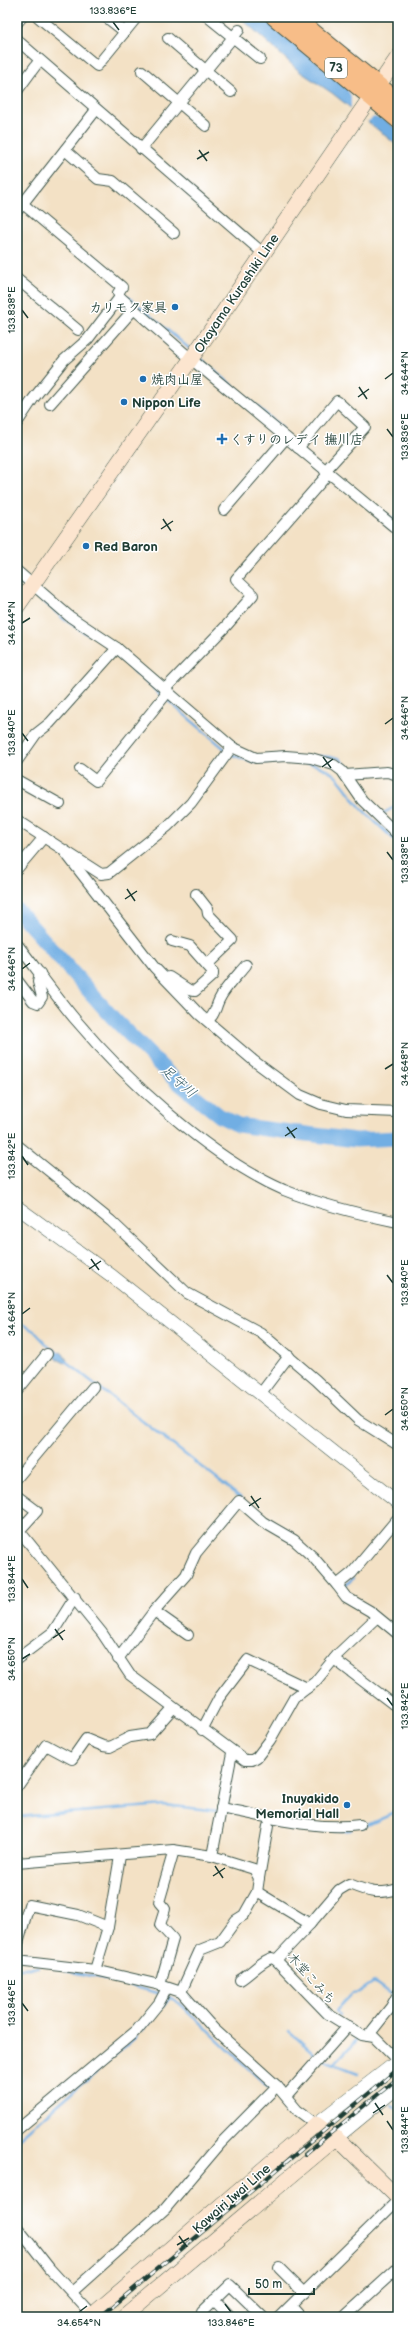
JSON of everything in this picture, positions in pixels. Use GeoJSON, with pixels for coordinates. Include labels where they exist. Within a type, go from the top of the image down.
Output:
{"type":"FeatureCollection","features":[{"type":"Feature","properties":{"kind":"main road","name":"73"},"geometry":{"type":"LineString","coordinates":[[274,17],[369,100],[398,120]]}},
{"type":"Feature","properties":{"kind":"main road","name":"73"},"geometry":{"type":"LineString","coordinates":[[295,17],[369,100],[398,101]]}},
{"type":"Feature","properties":{"kind":"main road","name":"Okayama Kurashiki Line"},"geometry":{"type":"LineString","coordinates":[[17,607],[193,356],[398,57]]}},
{"type":"Feature","properties":{"kind":"main road"},"geometry":{"type":"LineString","coordinates":[[316,2124],[336,2138],[376,2174],[396,2202]]}},
{"type":"Feature","properties":{"kind":"main road","name":"Kawairi Iwai Line"},"geometry":{"type":"LineString","coordinates":[[92,2316],[316,2124]]}},
{"type":"Feature","properties":{"kind":"main road","name":"Kawairi Iwai Line"},"geometry":{"type":"LineString","coordinates":[[123,2317],[336,2138]]}},
{"type":"Feature","properties":{"kind":"street"},"geometry":{"type":"LineString","coordinates":[[17,23],[22,17]]}},
{"type":"Feature","properties":{"kind":"street"},"geometry":{"type":"LineString","coordinates":[[38,17],[97,66],[137,17]]}},
{"type":"Feature","properties":{"kind":"street"},"geometry":{"type":"LineString","coordinates":[[106,17],[125,32]]}},
{"type":"Feature","properties":{"kind":"street"},"geometry":{"type":"LineString","coordinates":[[208,17],[236,33],[260,59]]}},
{"type":"Feature","properties":{"kind":"street"},"geometry":{"type":"LineString","coordinates":[[141,149],[236,33]]}},
{"type":"Feature","properties":{"kind":"street"},"geometry":{"type":"LineString","coordinates":[[168,38],[231,92]]}},
{"type":"Feature","properties":{"kind":"street"},"geometry":{"type":"LineString","coordinates":[[17,40],[39,61],[263,253]]}},
{"type":"Feature","properties":{"kind":"street"},"geometry":{"type":"LineString","coordinates":[[17,91],[39,61]]}},
{"type":"Feature","properties":{"kind":"street"},"geometry":{"type":"LineString","coordinates":[[142,71],[206,126]]}},
{"type":"Feature","properties":{"kind":"street"},"geometry":{"type":"LineString","coordinates":[[17,423],[33,399],[64,360],[88,339],[120,293],[122,287],[19,206],[96,110]]}},
{"type":"Feature","properties":{"kind":"street"},"geometry":{"type":"LineString","coordinates":[[65,150],[98,179],[112,181],[174,233]]}},
{"type":"Feature","properties":{"kind":"street"},"geometry":{"type":"LineString","coordinates":[[17,279],[78,330]]}},
{"type":"Feature","properties":{"kind":"street"},"geometry":{"type":"LineString","coordinates":[[120,293],[133,310],[193,356],[286,438],[300,445],[398,530]]}},
{"type":"Feature","properties":{"kind":"street"},"geometry":{"type":"LineString","coordinates":[[50,404],[133,310]]}},
{"type":"Feature","properties":{"kind":"street"},"geometry":{"type":"LineString","coordinates":[[80,769],[96,780],[165,692],[253,595],[236,580],[327,470],[365,427],[337,401],[300,445]]}},
{"type":"Feature","properties":{"kind":"street"},"geometry":{"type":"LineString","coordinates":[[224,510],[286,438]]}},
{"type":"Feature","properties":{"kind":"street"},"geometry":{"type":"LineString","coordinates":[[17,571],[30,588],[69,616],[165,692],[229,750],[256,758],[286,756],[328,762],[351,775],[387,772],[398,775]]}},
{"type":"Feature","properties":{"kind":"street"},"geometry":{"type":"LineString","coordinates":[[17,762],[36,734],[50,723],[114,651]]}},
{"type":"Feature","properties":{"kind":"street"},"geometry":{"type":"LineString","coordinates":[[17,820],[43,839],[101,874],[109,872],[168,826],[191,803],[229,750]]}},
{"type":"Feature","properties":{"kind":"street"},"geometry":{"type":"LineString","coordinates":[[351,775],[362,800],[398,835]]}},
{"type":"Feature","properties":{"kind":"street"},"geometry":{"type":"LineString","coordinates":[[17,780],[60,804]]}},
{"type":"Feature","properties":{"kind":"street"},"geometry":{"type":"LineString","coordinates":[[17,869],[43,839]]}},
{"type":"Feature","properties":{"kind":"street"},"geometry":{"type":"LineString","coordinates":[[64,851],[154,967],[208,1021],[254,1061],[300,1095],[321,1104],[346,1110],[398,1112]]}},
{"type":"Feature","properties":{"kind":"street"},"geometry":{"type":"LineString","coordinates":[[196,894],[207,908],[208,914],[233,940],[232,944],[207,965]]}},
{"type":"Feature","properties":{"kind":"street"},"geometry":{"type":"LineString","coordinates":[[154,967],[189,990],[195,991],[213,975],[213,972],[190,946],[172,941]]}},
{"type":"Feature","properties":{"kind":"street"},"geometry":{"type":"LineString","coordinates":[[17,944],[73,1017],[115,1062],[166,1109],[219,1152],[259,1177],[308,1199],[398,1222]]}},
{"type":"Feature","properties":{"kind":"street"},"geometry":{"type":"LineString","coordinates":[[208,1021],[217,1011],[219,1001],[227,988],[246,965]]}},
{"type":"Feature","properties":{"kind":"street"},"geometry":{"type":"LineString","coordinates":[[17,980],[33,1001],[38,1003],[42,997],[38,982],[40,973]]}},
{"type":"Feature","properties":{"kind":"street"},"geometry":{"type":"LineString","coordinates":[[17,1145],[111,1221],[187,1293],[261,1333],[289,1356],[358,1420],[398,1445]]}},
{"type":"Feature","properties":{"kind":"street"},"geometry":{"type":"LineString","coordinates":[[17,1207],[112,1276],[398,1503]]}},
{"type":"Feature","properties":{"kind":"street"},"geometry":{"type":"LineString","coordinates":[[17,1391],[47,1354]]}},
{"type":"Feature","properties":{"kind":"street"},"geometry":{"type":"LineString","coordinates":[[261,1393],[289,1356]]}},
{"type":"Feature","properties":{"kind":"street"},"geometry":{"type":"LineString","coordinates":[[17,1478],[93,1387]]}},
{"type":"Feature","properties":{"kind":"street"},"geometry":{"type":"LineString","coordinates":[[17,1496],[37,1510],[18,1529],[75,1597],[102,1633],[130,1675],[232,1753],[245,1760],[252,1760],[257,1757],[270,1740],[294,1698],[315,1682],[363,1628],[376,1618]]}},
{"type":"Feature","properties":{"kind":"street"},"geometry":{"type":"LineString","coordinates":[[118,1659],[154,1610],[186,1574],[196,1553],[238,1501],[263,1522],[294,1540],[340,1584],[346,1597],[370,1611],[376,1618],[398,1634]]}},
{"type":"Feature","properties":{"kind":"street"},"geometry":{"type":"LineString","coordinates":[[340,1584],[398,1518]]}},
{"type":"Feature","properties":{"kind":"street"},"geometry":{"type":"LineString","coordinates":[[17,1659],[53,1632],[75,1597]]}},
{"type":"Feature","properties":{"kind":"street"},"geometry":{"type":"LineString","coordinates":[[154,1610],[188,1635]]}},
{"type":"Feature","properties":{"kind":"street"},"geometry":{"type":"LineString","coordinates":[[334,1659],[393,1704],[398,1698]]}},
{"type":"Feature","properties":{"kind":"street"},"geometry":{"type":"LineString","coordinates":[[202,1730],[219,1698],[248,1660],[307,1688]]}},
{"type":"Feature","properties":{"kind":"street"},"geometry":{"type":"LineString","coordinates":[[17,1786],[46,1744],[72,1759],[86,1739],[103,1746],[110,1747],[130,1738],[150,1734],[173,1708]]}},
{"type":"Feature","properties":{"kind":"street"},"geometry":{"type":"LineString","coordinates":[[212,1856],[232,1753]]}},
{"type":"Feature","properties":{"kind":"street"},"geometry":{"type":"LineString","coordinates":[[220,1810],[317,1825],[344,1827],[360,1825]]}},
{"type":"Feature","properties":{"kind":"street"},"geometry":{"type":"LineString","coordinates":[[181,1992],[200,1950],[220,1942],[236,1920],[244,1915],[257,1892],[268,1826]]}},
{"type":"Feature","properties":{"kind":"street"},"geometry":{"type":"LineString","coordinates":[[17,2130],[124,2042],[159,2003],[173,1939],[160,1925],[165,1909],[159,1902],[174,1850]]}},
{"type":"Feature","properties":{"kind":"street"},"geometry":{"type":"LineString","coordinates":[[17,1864],[49,1859],[120,1856],[174,1850],[212,1856],[254,1869],[259,1878]]}},
{"type":"Feature","properties":{"kind":"street"},"geometry":{"type":"LineString","coordinates":[[95,1970],[108,1927],[120,1856]]}},
{"type":"Feature","properties":{"kind":"street","name":"木堂こみち"},"geometry":{"type":"LineString","coordinates":[[398,1889],[382,1893],[370,1893],[349,1884],[339,1890],[276,1960],[328,2014],[363,2035],[374,2037],[398,2061]]}},
{"type":"Feature","properties":{"kind":"street"},"geometry":{"type":"LineString","coordinates":[[257,1892],[310,1924]]}},
{"type":"Feature","properties":{"kind":"street"},"geometry":{"type":"LineString","coordinates":[[17,1946],[29,1905],[78,1915],[108,1927]]}},
{"type":"Feature","properties":{"kind":"street"},"geometry":{"type":"LineString","coordinates":[[240,1980],[253,1973],[266,1959],[272,1958],[276,1960]]}},
{"type":"Feature","properties":{"kind":"street"},"geometry":{"type":"LineString","coordinates":[[17,1961],[95,1970],[181,1992],[214,2029],[274,2089],[286,2096],[301,2114],[316,2124],[398,2061]]}},
{"type":"Feature","properties":{"kind":"street"},"geometry":{"type":"LineString","coordinates":[[363,2035],[391,2007],[398,1994]]}},
{"type":"Feature","properties":{"kind":"street"},"geometry":{"type":"LineString","coordinates":[[286,2096],[348,2026]]}},
{"type":"Feature","properties":{"kind":"street"},"geometry":{"type":"LineString","coordinates":[[336,2138],[398,2087]]}},
{"type":"Feature","properties":{"kind":"street"},"geometry":{"type":"LineString","coordinates":[[72,2292],[165,2209],[220,2144],[274,2089]]}},
{"type":"Feature","properties":{"kind":"street"},"geometry":{"type":"LineString","coordinates":[[279,2317],[396,2202]]}},
{"type":"Feature","properties":{"kind":"street"},"geometry":{"type":"LineString","coordinates":[[17,2227],[50,2269],[92,2316]]}},
{"type":"Feature","properties":{"kind":"street"},"geometry":{"type":"LineString","coordinates":[[279,2268],[304,2293]]}},
{"type":"Feature","properties":{"kind":"street"},"geometry":{"type":"LineString","coordinates":[[344,2317],[398,2268]]}},
{"type":"Feature","properties":{"kind":"street"},"geometry":{"type":"LineString","coordinates":[[202,2312],[230,2285],[262,2317]]}},
{"type":"Feature","properties":{"kind":"street"},"geometry":{"type":"LineString","coordinates":[[214,2300],[230,2317]]}},
{"type":"Feature","properties":{"kind":"street"},"geometry":{"type":"LineString","coordinates":[[291,2306],[301,2317]]}},
{"type":"Feature","properties":{"kind":"water"},"geometry":{"type":"Polygon","coordinates":[[[240,17],[261,17],[343,83],[398,131],[398,146],[332,93],[299,71],[240,17]]]}},
{"type":"Feature","properties":{"kind":"water"},"geometry":{"type":"Polygon","coordinates":[[[54,1348],[58,1352],[61,1351],[67,1360],[65,1363],[55,1358],[51,1350],[54,1348]]]}},
{"type":"Feature","properties":{"kind":"pier"},"geometry":{"type":"Polygon","coordinates":[[[345,85],[385,120],[374,117],[367,122],[351,109],[351,96],[345,85]]]}},
{"type":"Feature","properties":{"kind":"waterway"},"geometry":{"type":"LineString","coordinates":[[127,296],[191,350]]}},
{"type":"Feature","properties":{"kind":"waterway"},"geometry":{"type":"LineString","coordinates":[[199,357],[282,428]]}},
{"type":"Feature","properties":{"kind":"waterway"},"geometry":{"type":"LineString","coordinates":[[386,514],[398,523]]}},
{"type":"Feature","properties":{"kind":"waterway"},"geometry":{"type":"LineString","coordinates":[[17,580],[25,586]]}},
{"type":"Feature","properties":{"kind":"waterway"},"geometry":{"type":"LineString","coordinates":[[34,593],[65,620],[87,634]]}},
{"type":"Feature","properties":{"kind":"waterway"},"geometry":{"type":"LineString","coordinates":[[115,654],[162,696]]}},
{"type":"Feature","properties":{"kind":"waterway"},"geometry":{"type":"LineString","coordinates":[[166,699],[226,750]]}},
{"type":"Feature","properties":{"kind":"waterway"},"geometry":{"type":"LineString","coordinates":[[230,753],[250,761],[300,762],[321,767],[329,771],[341,782],[362,809],[398,843]]}},
{"type":"Feature","properties":{"kind":"waterway"},"geometry":{"type":"LineString","coordinates":[[319,756],[339,758],[352,773]]}},
{"type":"Feature","properties":{"kind":"waterway"},"geometry":{"type":"LineString","coordinates":[[354,777],[359,787]]}},
{"type":"Feature","properties":{"kind":"waterway"},"geometry":{"type":"LineString","coordinates":[[382,814],[398,805]]}},
{"type":"Feature","properties":{"kind":"waterway","name":"足守川"},"geometry":{"type":"LineString","coordinates":[[17,910],[113,1018],[175,1080],[220,1116],[238,1125],[266,1129],[356,1140],[398,1138]]}},
{"type":"Feature","properties":{"kind":"waterway"},"geometry":{"type":"LineString","coordinates":[[17,1321],[34,1331],[53,1351]]}},
{"type":"Feature","properties":{"kind":"waterway"},"geometry":{"type":"LineString","coordinates":[[64,1360],[241,1498]]}},
{"type":"Feature","properties":{"kind":"waterway"},"geometry":{"type":"LineString","coordinates":[[277,1525],[291,1533]]}},
{"type":"Feature","properties":{"kind":"waterway"},"geometry":{"type":"LineString","coordinates":[[342,1585],[344,1587],[353,1578]]}},
{"type":"Feature","properties":{"kind":"waterway"},"geometry":{"type":"LineString","coordinates":[[17,1817],[164,1805],[219,1811]]}},
{"type":"Feature","properties":{"kind":"waterway"},"geometry":{"type":"LineString","coordinates":[[363,1827],[392,1814],[398,1809]]}},
{"type":"Feature","properties":{"kind":"waterway"},"geometry":{"type":"LineString","coordinates":[[334,1831],[351,1830]]}},
{"type":"Feature","properties":{"kind":"waterway"},"geometry":{"type":"LineString","coordinates":[[17,1968],[38,1968]]}},
{"type":"Feature","properties":{"kind":"waterway"},"geometry":{"type":"LineString","coordinates":[[65,1971],[102,1978],[161,1994]]}},
{"type":"Feature","properties":{"kind":"waterway"},"geometry":{"type":"LineString","coordinates":[[339,2015],[336,2011],[353,1993],[359,1992],[374,1982],[393,1996]]}},
{"type":"Feature","properties":{"kind":"waterway"},"geometry":{"type":"LineString","coordinates":[[165,1996],[176,2000],[270,2089]]}},
{"type":"Feature","properties":{"kind":"waterway"},"geometry":{"type":"LineString","coordinates":[[142,2031],[170,1998]]}},
{"type":"Feature","properties":{"kind":"waterway"},"geometry":{"type":"LineString","coordinates":[[289,2031],[317,2056]]}},
{"type":"Feature","properties":{"kind":"waterway"},"geometry":{"type":"LineString","coordinates":[[17,2140],[137,2036]]}},
{"type":"Feature","properties":{"kind":"waterway"},"geometry":{"type":"LineString","coordinates":[[335,2063],[359,2037]]}},
{"type":"Feature","properties":{"kind":"waterway"},"geometry":{"type":"LineString","coordinates":[[322,2059],[358,2073]]}},
{"type":"Feature","properties":{"kind":"waterway"},"geometry":{"type":"LineString","coordinates":[[274,2092],[279,2098]]}},
{"type":"Feature","properties":{"kind":"waterway"},"geometry":{"type":"LineString","coordinates":[[392,2105],[398,2109]]}},
{"type":"Feature","properties":{"kind":"railway"},"geometry":{"type":"LineString","coordinates":[[100,2317],[398,2069]]}},
{"type":"Feature","properties":{"kind":"railway"},"geometry":{"type":"LineString","coordinates":[[305,2154],[398,2078]]}},
{"type":"Feature","properties":{"kind":"place","name":"カリモク家具"},"geometry":{"type":"Point","coordinates":[175,307]}},
{"type":"Feature","properties":{"kind":"place","name":"焼肉山屋"},"geometry":{"type":"Point","coordinates":[143,379]}},
{"type":"Feature","properties":{"kind":"place","name":"Nippon Life"},"geometry":{"type":"Point","coordinates":[124,402]}},
{"type":"Feature","properties":{"kind":"place","name":"くすりのレデイ 撫川店"},"geometry":{"type":"Point","coordinates":[222,439]}},
{"type":"Feature","properties":{"kind":"place","name":"Red Baron"},"geometry":{"type":"Point","coordinates":[86,546]}},
{"type":"Feature","properties":{"kind":"place","name":"Inuyakido Memorial Hall"},"geometry":{"type":"Point","coordinates":[347,1805]}}]}
